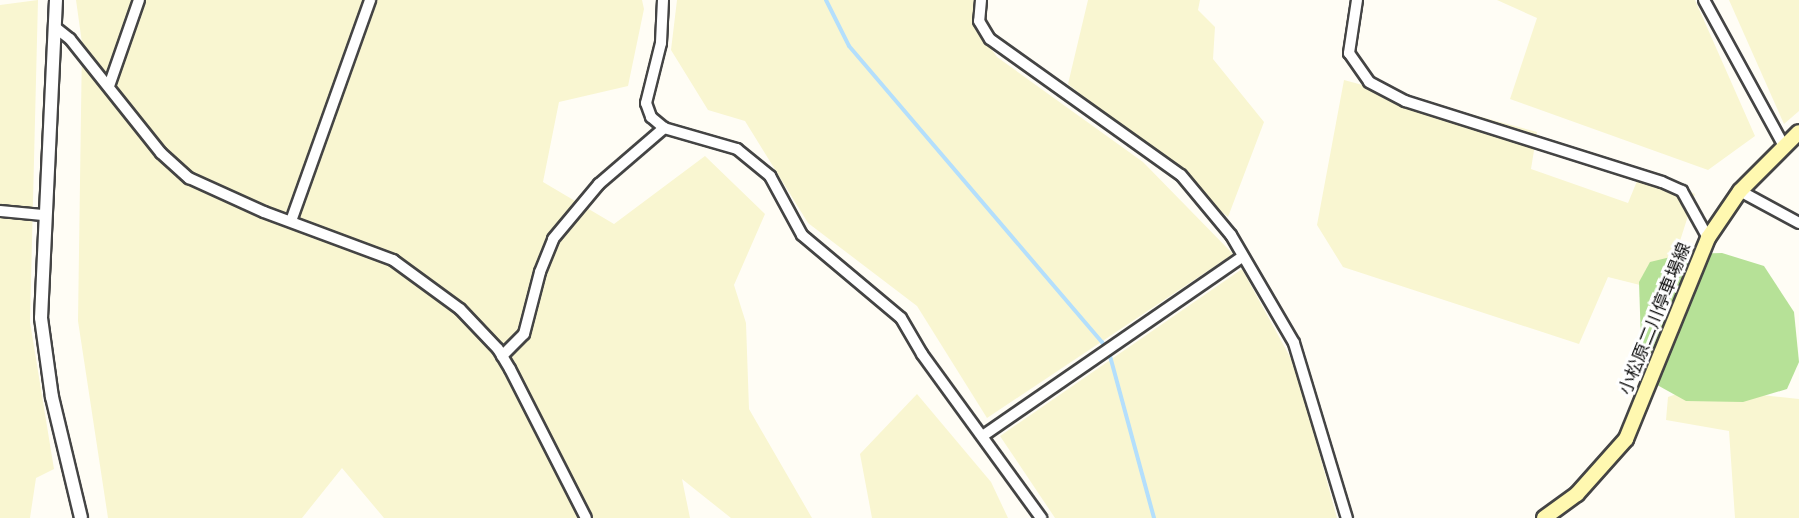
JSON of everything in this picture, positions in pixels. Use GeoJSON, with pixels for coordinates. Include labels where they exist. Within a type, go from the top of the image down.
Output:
{"type":"FeatureCollection","features":[{"type":"Feature","properties":{"kind":"main road","name":"小松原二川停車場線"},"geometry":{"type":"LineString","coordinates":[[1544,518],[1577,494],[1626,439],[1708,238],[1740,191],[1799,132]]}},
{"type":"Feature","properties":{"kind":"street"},"geometry":{"type":"LineString","coordinates":[[56,0],[43,215],[41,318],[52,398],[81,518]]}},
{"type":"Feature","properties":{"kind":"street"},"geometry":{"type":"LineString","coordinates":[[109,86],[139,0]]}},
{"type":"Feature","properties":{"kind":"street"},"geometry":{"type":"LineString","coordinates":[[291,221],[370,0]]}},
{"type":"Feature","properties":{"kind":"street"},"geometry":{"type":"LineString","coordinates":[[663,0],[661,43],[646,103],[651,117],[664,128],[717,140],[757,162],[782,191],[802,235],[901,318],[922,354],[984,435],[1041,518]]}},
{"type":"Feature","properties":{"kind":"street"},"geometry":{"type":"LineString","coordinates":[[981,0],[979,21],[990,39],[1181,175],[1231,235],[1294,343],[1347,518]]}},
{"type":"Feature","properties":{"kind":"street"},"geometry":{"type":"LineString","coordinates":[[1357,0],[1349,53],[1369,82],[1405,101],[1662,182],[1682,191],[1708,238]]}},
{"type":"Feature","properties":{"kind":"street"},"geometry":{"type":"LineString","coordinates":[[1704,0],[1784,146]]}},
{"type":"Feature","properties":{"kind":"street"},"geometry":{"type":"LineString","coordinates":[[56,28],[109,86],[161,153],[189,178],[291,221],[393,260],[427,281],[476,325],[502,356],[586,518]]}},
{"type":"Feature","properties":{"kind":"street"},"geometry":{"type":"LineString","coordinates":[[502,356],[524,334],[540,273],[554,239],[599,184],[664,128]]}},
{"type":"Feature","properties":{"kind":"street"},"geometry":{"type":"LineString","coordinates":[[1740,191],[1799,223]]}},
{"type":"Feature","properties":{"kind":"street"},"geometry":{"type":"LineString","coordinates":[[0,211],[43,215]]}},
{"type":"Feature","properties":{"kind":"street"},"geometry":{"type":"LineString","coordinates":[[984,435],[1242,257]]}},
{"type":"Feature","properties":{"kind":"shaded area"},"geometry":{"type":"Polygon","coordinates":[[[38,0],[30,322],[54,469],[36,478],[30,518],[0,518],[0,5],[38,0]]]}},
{"type":"Feature","properties":{"kind":"shaded area"},"geometry":{"type":"Polygon","coordinates":[[[76,0],[642,0],[644,9],[628,86],[559,102],[543,182],[614,224],[705,156],[765,214],[734,285],[746,323],[749,409],[812,518],[731,518],[682,479],[690,518],[384,518],[342,468],[302,518],[108,518],[78,321],[82,43],[76,0]]]}},
{"type":"Feature","properties":{"kind":"shaded area"},"geometry":{"type":"Polygon","coordinates":[[[677,0],[974,0],[975,26],[997,57],[1143,162],[1233,254],[987,418],[917,306],[808,223],[745,121],[708,110],[671,50],[677,0]]]}},
{"type":"Feature","properties":{"kind":"shaded area"},"geometry":{"type":"Polygon","coordinates":[[[1088,0],[1200,0],[1198,10],[1215,27],[1213,59],[1264,122],[1228,217],[1068,84],[1088,0]]]}},
{"type":"Feature","properties":{"kind":"shaded area"},"geometry":{"type":"Polygon","coordinates":[[[1497,0],[1695,0],[1755,136],[1708,170],[1510,99],[1537,18],[1497,0]]]}},
{"type":"Feature","properties":{"kind":"shaded area"},"geometry":{"type":"Polygon","coordinates":[[[1729,0],[1799,0],[1799,111],[1784,124],[1729,0]]]}},
{"type":"Feature","properties":{"kind":"shaded area"},"geometry":{"type":"Polygon","coordinates":[[[1344,80],[1537,132],[1531,169],[1628,203],[1642,169],[1695,194],[1664,291],[1608,277],[1579,344],[1343,267],[1317,225],[1344,80]]]}},
{"type":"Feature","properties":{"kind":"shaded area"},"geometry":{"type":"Polygon","coordinates":[[[1242,269],[1296,368],[1337,518],[1055,518],[1000,436],[1242,269]]]}},
{"type":"Feature","properties":{"kind":"shaded area"},"geometry":{"type":"Polygon","coordinates":[[[1694,388],[1799,399],[1799,518],[1735,518],[1729,431],[1666,420],[1668,397],[1694,388]]]}},
{"type":"Feature","properties":{"kind":"shaded area"},"geometry":{"type":"Polygon","coordinates":[[[917,394],[991,482],[1008,518],[872,518],[860,454],[917,394]]]}},
{"type":"Feature","properties":{"kind":"green space"},"geometry":{"type":"Polygon","coordinates":[[[1722,253],[1764,266],[1794,312],[1799,362],[1787,389],[1743,402],[1686,401],[1650,381],[1641,342],[1639,282],[1650,262],[1683,254],[1722,253]]]}},
{"type":"Feature","properties":{"kind":"waterway"},"geometry":{"type":"LineString","coordinates":[[826,0],[849,46],[1102,342],[1110,356],[1154,518]]}}]}
